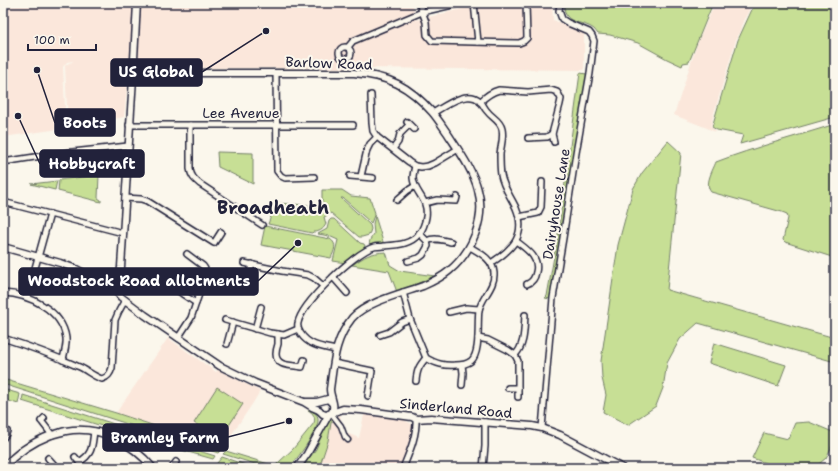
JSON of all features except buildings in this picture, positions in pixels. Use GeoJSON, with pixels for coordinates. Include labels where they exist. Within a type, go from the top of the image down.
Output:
{"type":"FeatureCollection","features":[{"type":"Feature","properties":{"kind":"street"},"geometry":{"type":"LineString","coordinates":[[116,292],[119,284],[129,125],[133,78],[135,73],[134,59],[137,3]]}},
{"type":"Feature","properties":{"kind":"street"},"geometry":{"type":"LineString","coordinates":[[419,3],[426,22],[427,35],[432,41],[519,43],[524,41],[528,34],[526,4]]}},
{"type":"Feature","properties":{"kind":"street"},"geometry":{"type":"LineString","coordinates":[[348,47],[353,41],[422,12],[461,3]]}},
{"type":"Feature","properties":{"kind":"street"},"geometry":{"type":"LineString","coordinates":[[474,3],[478,42]]}},
{"type":"Feature","properties":{"kind":"street","name":"Dairyhouse Lane"},"geometry":{"type":"LineString","coordinates":[[542,428],[552,300],[594,41],[589,32],[562,19],[560,3]]}},
{"type":"Feature","properties":{"kind":"street","name":"Barlow Road"},"geometry":{"type":"LineString","coordinates":[[135,73],[354,73],[376,75],[395,82],[417,97],[433,113],[458,149],[474,176],[479,191],[480,213],[478,227],[470,247],[459,262],[448,272],[432,282],[368,306],[353,317],[344,330],[336,350],[330,389],[333,404]]}},
{"type":"Feature","properties":{"kind":"street"},"geometry":{"type":"LineString","coordinates":[[276,73],[277,169],[279,175],[285,178],[314,177]]}},
{"type":"Feature","properties":{"kind":"street"},"geometry":{"type":"LineString","coordinates":[[480,102],[487,95],[499,90],[528,92],[551,90],[557,92],[559,95],[560,104],[552,134],[554,142]]}},
{"type":"Feature","properties":{"kind":"street"},"geometry":{"type":"LineString","coordinates":[[371,95],[373,131],[377,137],[415,166],[428,166],[458,149]]}},
{"type":"Feature","properties":{"kind":"street"},"geometry":{"type":"LineString","coordinates":[[433,113],[464,97],[469,96],[480,102],[500,123],[503,137],[500,164],[501,176],[505,189],[516,208],[520,223],[516,241],[510,249],[491,263]]}},
{"type":"Feature","properties":{"kind":"street"},"geometry":{"type":"LineString","coordinates":[[393,150],[398,142],[400,134],[408,123],[414,129]]}},
{"type":"Feature","properties":{"kind":"street","name":"Lee Avenue"},"geometry":{"type":"LineString","coordinates":[[129,125],[353,124]]}},
{"type":"Feature","properties":{"kind":"street"},"geometry":{"type":"LineString","coordinates":[[190,125],[191,174],[200,184],[262,225]]}},
{"type":"Feature","properties":{"kind":"street"},"geometry":{"type":"LineString","coordinates":[[528,138],[547,137],[552,134]]}},
{"type":"Feature","properties":{"kind":"street"},"geometry":{"type":"LineString","coordinates":[[361,176],[367,150],[370,144],[377,137]]}},
{"type":"Feature","properties":{"kind":"street"},"geometry":{"type":"LineString","coordinates":[[3,162],[54,154],[128,146]]}},
{"type":"Feature","properties":{"kind":"street"},"geometry":{"type":"LineString","coordinates":[[336,350],[311,344],[304,339],[298,329],[300,317],[310,301],[323,286],[365,251],[374,247],[403,244],[414,239],[419,233],[426,220],[427,208],[413,178],[415,166]]}},
{"type":"Feature","properties":{"kind":"street"},"geometry":{"type":"LineString","coordinates":[[350,176],[373,178]]}},
{"type":"Feature","properties":{"kind":"street"},"geometry":{"type":"LineString","coordinates":[[538,213],[541,207],[542,182]]}},
{"type":"Feature","properties":{"kind":"street"},"geometry":{"type":"LineString","coordinates":[[397,200],[407,190],[416,186]]}},
{"type":"Feature","properties":{"kind":"street"},"geometry":{"type":"LineString","coordinates":[[425,203],[437,200],[456,201],[457,197]]}},
{"type":"Feature","properties":{"kind":"street"},"geometry":{"type":"LineString","coordinates":[[125,198],[147,201],[214,244],[221,232]]}},
{"type":"Feature","properties":{"kind":"street"},"geometry":{"type":"LineString","coordinates":[[3,202],[123,233]]}},
{"type":"Feature","properties":{"kind":"street"},"geometry":{"type":"LineString","coordinates":[[519,217],[538,213]]}},
{"type":"Feature","properties":{"kind":"street"},"geometry":{"type":"LineString","coordinates":[[538,213],[543,218]]}},
{"type":"Feature","properties":{"kind":"street"},"geometry":{"type":"LineString","coordinates":[[27,298],[50,214]]}},
{"type":"Feature","properties":{"kind":"street"},"geometry":{"type":"LineString","coordinates":[[408,261],[419,258],[423,255],[428,246],[427,241],[419,233]]}},
{"type":"Feature","properties":{"kind":"street"},"geometry":{"type":"LineString","coordinates":[[427,241],[429,239],[439,239],[451,242]]}},
{"type":"Feature","properties":{"kind":"street"},"geometry":{"type":"LineString","coordinates":[[516,241],[528,250],[536,260],[536,275],[532,282],[527,284]]}},
{"type":"Feature","properties":{"kind":"street","name":"Sinderland Road"},"geometry":{"type":"LineString","coordinates":[[3,247],[60,263],[91,277],[116,292],[178,338],[233,373],[304,402],[323,414],[343,409]]}},
{"type":"Feature","properties":{"kind":"street"},"geometry":{"type":"LineString","coordinates":[[403,292],[410,319],[426,358],[440,365],[462,365],[471,361],[475,353],[478,338],[480,309],[493,281],[494,272],[491,263],[484,255],[470,247]]}},
{"type":"Feature","properties":{"kind":"street"},"geometry":{"type":"LineString","coordinates":[[178,338],[191,318],[205,276],[205,269],[203,266],[187,254]]}},
{"type":"Feature","properties":{"kind":"street"},"geometry":{"type":"LineString","coordinates":[[244,263],[308,275],[323,286]]}},
{"type":"Feature","properties":{"kind":"street"},"geometry":{"type":"LineString","coordinates":[[248,281],[252,264]]}},
{"type":"Feature","properties":{"kind":"street"},"geometry":{"type":"LineString","coordinates":[[333,277],[347,293]]}},
{"type":"Feature","properties":{"kind":"street"},"geometry":{"type":"LineString","coordinates":[[165,280],[196,303]]}},
{"type":"Feature","properties":{"kind":"street"},"geometry":{"type":"LineString","coordinates":[[3,294],[20,295],[37,302],[51,311],[63,326],[67,340],[63,360]]}},
{"type":"Feature","properties":{"kind":"street"},"geometry":{"type":"LineString","coordinates":[[3,338],[80,367],[97,378],[102,379],[107,377],[112,368],[115,320],[118,311],[125,300]]}},
{"type":"Feature","properties":{"kind":"street"},"geometry":{"type":"LineString","coordinates":[[255,329],[261,307]]}},
{"type":"Feature","properties":{"kind":"street"},"geometry":{"type":"LineString","coordinates":[[449,312],[466,308],[480,309]]}},
{"type":"Feature","properties":{"kind":"street"},"geometry":{"type":"LineString","coordinates":[[515,355],[519,351],[523,342],[524,315]]}},
{"type":"Feature","properties":{"kind":"street"},"geometry":{"type":"LineString","coordinates":[[380,335],[389,332],[402,322],[410,319]]}},
{"type":"Feature","properties":{"kind":"street"},"geometry":{"type":"LineString","coordinates":[[225,320],[270,333],[284,335],[298,329]]}},
{"type":"Feature","properties":{"kind":"street"},"geometry":{"type":"LineString","coordinates":[[227,344],[233,322]]}},
{"type":"Feature","properties":{"kind":"street"},"geometry":{"type":"LineString","coordinates":[[278,334],[276,352],[277,360],[285,364],[302,367],[304,360]]}},
{"type":"Feature","properties":{"kind":"street"},"geometry":{"type":"LineString","coordinates":[[478,338],[488,340],[515,355],[518,361],[518,397]]}},
{"type":"Feature","properties":{"kind":"street"},"geometry":{"type":"LineString","coordinates":[[416,381],[417,371],[426,358]]}},
{"type":"Feature","properties":{"kind":"street"},"geometry":{"type":"LineString","coordinates":[[334,363],[372,371],[368,396]]}},
{"type":"Feature","properties":{"kind":"street"},"geometry":{"type":"LineString","coordinates":[[462,365],[462,385]]}},
{"type":"Feature","properties":{"kind":"street"},"geometry":{"type":"LineString","coordinates":[[508,388],[518,388]]}},
{"type":"Feature","properties":{"kind":"street","name":"Barlow Road"},"geometry":{"type":"LineString","coordinates":[[322,401],[327,396],[330,389]]}},
{"type":"Feature","properties":{"kind":"street","name":"Sinderland Road"},"geometry":{"type":"LineString","coordinates":[[304,402],[328,400],[343,409],[412,417],[416,419],[431,418],[542,428],[560,435],[622,468]]}},
{"type":"Feature","properties":{"kind":"street"},"geometry":{"type":"LineString","coordinates":[[321,428],[322,419],[319,404],[322,401]]}},
{"type":"Feature","properties":{"kind":"street"},"geometry":{"type":"LineString","coordinates":[[297,467],[334,408],[333,404]]}},
{"type":"Feature","properties":{"kind":"street"},"geometry":{"type":"LineString","coordinates":[[331,413],[348,440]]}},
{"type":"Feature","properties":{"kind":"street"},"geometry":{"type":"LineString","coordinates":[[44,418],[41,421],[52,435]]}},
{"type":"Feature","properties":{"kind":"street"},"geometry":{"type":"LineString","coordinates":[[404,468],[415,435],[416,419]]}},
{"type":"Feature","properties":{"kind":"street"},"geometry":{"type":"LineString","coordinates":[[483,468],[485,422]]}},
{"type":"Feature","properties":{"kind":"street"},"geometry":{"type":"LineString","coordinates":[[3,438],[7,432],[4,429]]}},
{"type":"Feature","properties":{"kind":"street"},"geometry":{"type":"LineString","coordinates":[[4,465],[28,446],[44,438],[67,431],[79,430],[94,431],[110,436],[131,446],[153,468]]}},
{"type":"Feature","properties":{"kind":"street"},"geometry":{"type":"LineString","coordinates":[[79,462],[88,456],[90,452],[94,431]]}},
{"type":"Feature","properties":{"kind":"street"},"geometry":{"type":"LineString","coordinates":[[48,458],[57,468]]}},
{"type":"Feature","properties":{"kind":"street"},"geometry":{"type":"LineString","coordinates":[[172,468],[176,462]]}},
{"type":"Feature","properties":{"kind":"shaded area"},"geometry":{"type":"Polygon","coordinates":[[[28,3],[412,3],[417,20],[485,3],[552,3],[553,20],[584,33],[584,70],[129,68],[124,117],[68,128],[65,66],[73,61],[67,62],[63,67],[66,128],[3,137],[3,7],[28,3]]]}},
{"type":"Feature","properties":{"kind":"shaded area"},"geometry":{"type":"Polygon","coordinates":[[[715,3],[752,3],[736,40],[714,113],[711,127],[716,131],[715,132],[674,115],[697,44],[715,3]]]}},
{"type":"Feature","properties":{"kind":"shaded area"},"geometry":{"type":"Polygon","coordinates":[[[168,338],[216,372],[218,370],[260,391],[221,450],[116,413],[168,338]]]}},
{"type":"Feature","properties":{"kind":"shaded area"},"geometry":{"type":"Polygon","coordinates":[[[340,414],[342,427],[345,432],[359,438],[364,415],[395,418],[404,420],[414,425],[401,468],[319,468],[328,441],[331,423],[340,414]]]}},
{"type":"Feature","properties":{"kind":"green space"},"geometry":{"type":"Polygon","coordinates":[[[565,3],[713,3],[689,62],[683,63],[682,66],[638,43],[610,35],[598,34],[589,26],[569,19],[566,15],[565,3]]]}},
{"type":"Feature","properties":{"kind":"green space"},"geometry":{"type":"Polygon","coordinates":[[[755,3],[835,3],[835,117],[740,144],[743,135],[717,130],[712,127],[738,40],[755,3]]]}},
{"type":"Feature","properties":{"kind":"green space"},"geometry":{"type":"Polygon","coordinates":[[[580,73],[587,74],[550,299],[545,298],[547,296],[558,234],[580,73]]]}},
{"type":"Feature","properties":{"kind":"green space"},"geometry":{"type":"Polygon","coordinates":[[[835,124],[835,258],[785,242],[783,240],[788,218],[787,214],[711,192],[709,189],[708,185],[710,177],[716,162],[835,124]]]}},
{"type":"Feature","properties":{"kind":"green space"},"geometry":{"type":"Polygon","coordinates":[[[668,141],[681,153],[667,290],[835,338],[835,362],[698,323],[680,339],[667,363],[663,388],[656,406],[628,425],[603,412],[606,395],[602,378],[601,361],[618,245],[633,189],[642,173],[668,141]]]}},
{"type":"Feature","properties":{"kind":"green space"},"geometry":{"type":"Polygon","coordinates":[[[217,152],[253,153],[253,184],[218,167],[217,152]]]}},
{"type":"Feature","properties":{"kind":"green space"},"geometry":{"type":"Polygon","coordinates":[[[99,175],[98,198],[101,202],[58,191],[59,180],[99,175]]]}},
{"type":"Feature","properties":{"kind":"green space"},"geometry":{"type":"Polygon","coordinates":[[[57,181],[55,190],[31,184],[57,181]]]}},
{"type":"Feature","properties":{"kind":"green space"},"geometry":{"type":"Polygon","coordinates":[[[322,190],[342,190],[351,196],[370,198],[375,213],[371,223],[343,198],[341,198],[370,225],[371,229],[369,235],[359,237],[331,213],[324,217],[326,224],[324,228],[312,233],[268,224],[276,203],[322,206],[322,190]]]}},
{"type":"Feature","properties":{"kind":"green space"},"geometry":{"type":"Polygon","coordinates":[[[375,216],[384,245],[370,245],[370,239],[374,234],[373,224],[375,216]]]}},
{"type":"Feature","properties":{"kind":"green space"},"geometry":{"type":"Polygon","coordinates":[[[331,219],[334,219],[365,246],[346,263],[333,261],[338,240],[329,236],[318,234],[327,229],[331,219]]]}},
{"type":"Feature","properties":{"kind":"green space"},"geometry":{"type":"Polygon","coordinates":[[[265,226],[330,239],[335,245],[331,258],[261,245],[265,226]]]}},
{"type":"Feature","properties":{"kind":"green space"},"geometry":{"type":"Polygon","coordinates":[[[386,252],[390,265],[400,271],[435,276],[397,292],[389,271],[352,265],[375,253],[386,252]]]}},
{"type":"Feature","properties":{"kind":"green space"},"geometry":{"type":"Polygon","coordinates":[[[714,343],[786,365],[778,386],[709,363],[714,343]]]}},
{"type":"Feature","properties":{"kind":"green space"},"geometry":{"type":"Polygon","coordinates":[[[3,379],[116,413],[221,450],[218,453],[3,384],[3,379]]]}},
{"type":"Feature","properties":{"kind":"green space"},"geometry":{"type":"Polygon","coordinates":[[[217,387],[243,404],[220,439],[194,423],[217,387]]]}},
{"type":"Feature","properties":{"kind":"green space"},"geometry":{"type":"Polygon","coordinates":[[[3,389],[20,394],[18,404],[3,399],[3,389]]]}},
{"type":"Feature","properties":{"kind":"green space"},"geometry":{"type":"Polygon","coordinates":[[[23,395],[215,456],[213,459],[156,443],[22,401],[23,395]]]}},
{"type":"Feature","properties":{"kind":"green space"},"geometry":{"type":"Polygon","coordinates":[[[309,409],[317,415],[317,425],[306,445],[289,468],[268,468],[223,454],[226,451],[275,466],[293,449],[314,423],[315,421],[313,414],[308,410],[309,409]]]}},
{"type":"Feature","properties":{"kind":"green space"},"geometry":{"type":"Polygon","coordinates":[[[333,420],[319,468],[302,468],[316,449],[327,422],[333,420]]]}},
{"type":"Feature","properties":{"kind":"green space"},"geometry":{"type":"Polygon","coordinates":[[[809,422],[835,433],[835,440],[826,458],[814,468],[779,468],[752,458],[764,433],[788,439],[795,423],[809,422]]]}},
{"type":"Feature","properties":{"kind":"green space"},"geometry":{"type":"Polygon","coordinates":[[[222,457],[255,468],[213,468],[222,457]]]}},
{"type":"Feature","properties":{"kind":"place","name":"US Global"},"geometry":{"type":"Point","coordinates":[266,31]}},
{"type":"Feature","properties":{"kind":"place","name":"Boots"},"geometry":{"type":"Point","coordinates":[37,70]}},
{"type":"Feature","properties":{"kind":"place","name":"Hobbycraft"},"geometry":{"type":"Point","coordinates":[18,116]}},
{"type":"Feature","properties":{"kind":"place","name":"Woodstock Road allotments"},"geometry":{"type":"Point","coordinates":[298,243]}},
{"type":"Feature","properties":{"kind":"place","name":"Bramley Farm"},"geometry":{"type":"Point","coordinates":[289,421]}},
{"type":"Feature","properties":{"kind":"district","name":"Broadheath"},"geometry":{"type":"Point","coordinates":[273,208]}}]}
